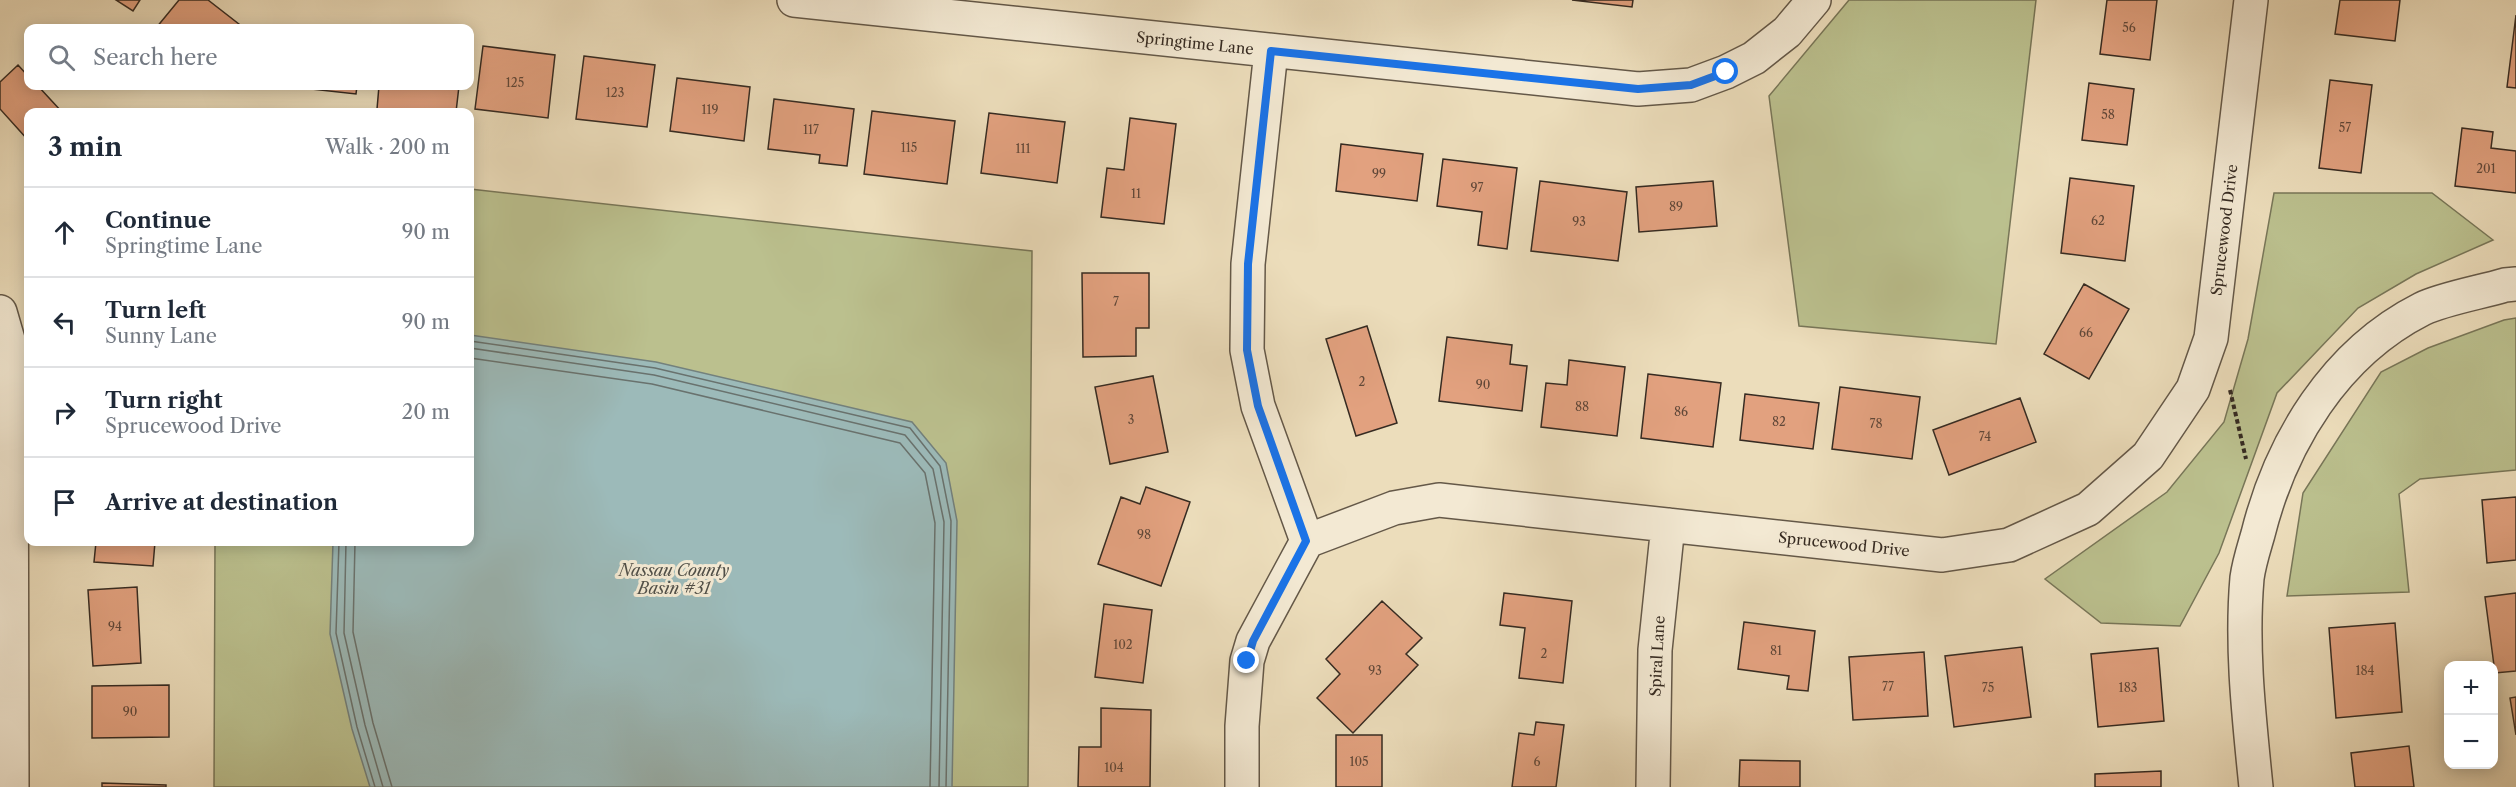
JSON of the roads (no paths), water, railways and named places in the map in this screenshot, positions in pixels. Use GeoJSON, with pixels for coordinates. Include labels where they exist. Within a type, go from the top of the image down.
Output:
{"type":"FeatureCollection","features":[{"type":"Feature","properties":{"kind":"street","name":"Springtime Lane"},"geometry":{"type":"LineString","coordinates":[[794,0],[1638,89],[1691,85],[1726,72],[1754,58],[1787,32],[1815,0]]}},
{"type":"Feature","properties":{"kind":"street","name":"Sprucewood Drive"},"geometry":{"type":"LineString","coordinates":[[1306,541],[1394,508],[1439,500],[1942,555],[2009,545],[2088,509],[2148,456],[2193,388],[2211,338],[2251,0]]}},
{"type":"Feature","properties":{"kind":"street"},"geometry":{"type":"LineString","coordinates":[[1242,787],[1242,726],[1247,661],[1253,641],[1306,541],[1258,406],[1247,350],[1248,264],[1271,51]]}},
{"type":"Feature","properties":{"kind":"street"},"geometry":{"type":"LineString","coordinates":[[2256,787],[2245,667],[2247,576],[2266,505],[2301,424],[2341,370],[2381,336],[2423,309],[2505,285],[2516,284]]}},
{"type":"Feature","properties":{"kind":"street"},"geometry":{"type":"LineString","coordinates":[[0,312],[10,350],[12,787]]}},
{"type":"Feature","properties":{"kind":"street","name":"Spiral Lane"},"geometry":{"type":"LineString","coordinates":[[1653,787],[1655,650],[1668,525]]}},
{"type":"Feature","properties":{"kind":"water","name":"Nassau County Basin #31"},"geometry":{"type":"Polygon","coordinates":[[[474,336],[656,362],[912,422],[946,463],[957,521],[952,787],[370,787],[352,729],[330,634],[333,546],[474,546],[474,336]]]}}]}
